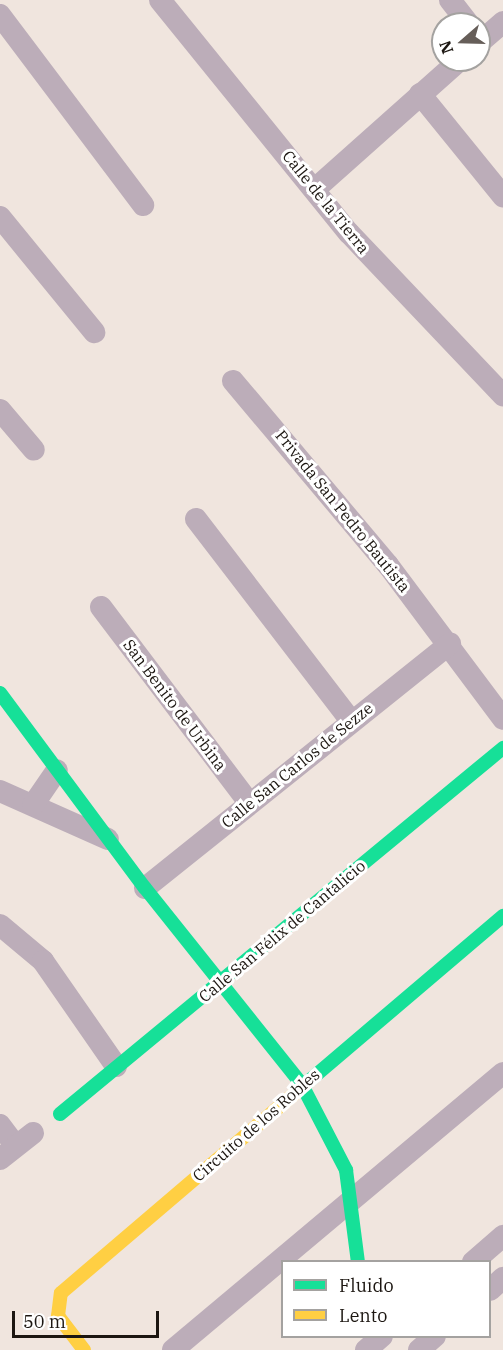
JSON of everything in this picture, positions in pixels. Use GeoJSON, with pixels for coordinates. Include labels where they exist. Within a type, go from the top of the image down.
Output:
{"type":"FeatureCollection","features":[{"type":"Feature","properties":{"kind":"street","name":"Calle de la Tierra"},"geometry":{"type":"LineString","coordinates":[[160,0],[349,233],[503,394]]}},
{"type":"Feature","properties":{"kind":"street"},"geometry":{"type":"LineString","coordinates":[[0,15],[143,205]]}},
{"type":"Feature","properties":{"kind":"street"},"geometry":{"type":"LineString","coordinates":[[315,189],[446,72]]}},
{"type":"Feature","properties":{"kind":"street"},"geometry":{"type":"LineString","coordinates":[[420,94],[503,196]]}},
{"type":"Feature","properties":{"kind":"street"},"geometry":{"type":"LineString","coordinates":[[0,217],[94,332]]}},
{"type":"Feature","properties":{"kind":"street","name":"Privada San Pedro Bautista"},"geometry":{"type":"LineString","coordinates":[[233,381],[323,483],[450,644],[503,719]]}},
{"type":"Feature","properties":{"kind":"street"},"geometry":{"type":"LineString","coordinates":[[0,410],[34,450]]}},
{"type":"Feature","properties":{"kind":"street"},"geometry":{"type":"LineString","coordinates":[[196,519],[351,721]]}},
{"type":"Feature","properties":{"kind":"street","name":"San Benito de Urbina"},"geometry":{"type":"LineString","coordinates":[[101,606],[249,803]]}},
{"type":"Feature","properties":{"kind":"street","name":"Calle San Carlos de Sezze"},"geometry":{"type":"LineString","coordinates":[[145,888],[450,644]]}},
{"type":"Feature","properties":{"kind":"street"},"geometry":{"type":"LineString","coordinates":[[0,693],[145,888],[302,1085],[336,1142],[352,1197],[358,1260]]}},
{"type":"Feature","properties":{"kind":"street","name":"Calle San Félix de Cantalicio"},"geometry":{"type":"LineString","coordinates":[[60,1114],[503,748]]}},
{"type":"Feature","properties":{"kind":"street"},"geometry":{"type":"LineString","coordinates":[[33,805],[57,770]]}},
{"type":"Feature","properties":{"kind":"street"},"geometry":{"type":"LineString","coordinates":[[0,791],[109,839]]}},
{"type":"Feature","properties":{"kind":"street","name":"Circuito de los Robles"},"geometry":{"type":"LineString","coordinates":[[84,1350],[58,1316],[61,1293],[302,1085],[503,916]]}},
{"type":"Feature","properties":{"kind":"street"},"geometry":{"type":"LineString","coordinates":[[0,925],[43,961],[117,1066]]}},
{"type":"Feature","properties":{"kind":"street"},"geometry":{"type":"LineString","coordinates":[[173,1350],[503,1072]]}},
{"type":"Feature","properties":{"kind":"street"},"geometry":{"type":"LineString","coordinates":[[0,1125],[16,1146]]}},
{"type":"Feature","properties":{"kind":"street"},"geometry":{"type":"LineString","coordinates":[[475,1260],[503,1236]]}},
{"type":"Feature","properties":{"kind":"street"},"geometry":{"type":"LineString","coordinates":[[491,1288],[503,1278]]}},
{"type":"Feature","properties":{"kind":"street"},"geometry":{"type":"LineString","coordinates":[[419,1350],[433,1338]]}},
{"type":"Feature","properties":{"kind":"traffic: fast"},"geometry":{"type":"LineString","coordinates":[[0,693],[145,888],[302,1085],[346,1170],[358,1260]]}},
{"type":"Feature","properties":{"kind":"traffic: fast"},"geometry":{"type":"LineString","coordinates":[[60,1114],[503,748]]}},
{"type":"Feature","properties":{"kind":"traffic: fast"},"geometry":{"type":"LineString","coordinates":[[296,1092],[503,916]]}},
{"type":"Feature","properties":{"kind":"traffic: slow"},"geometry":{"type":"LineString","coordinates":[[84,1350],[58,1316],[61,1293],[296,1092]]}}]}
